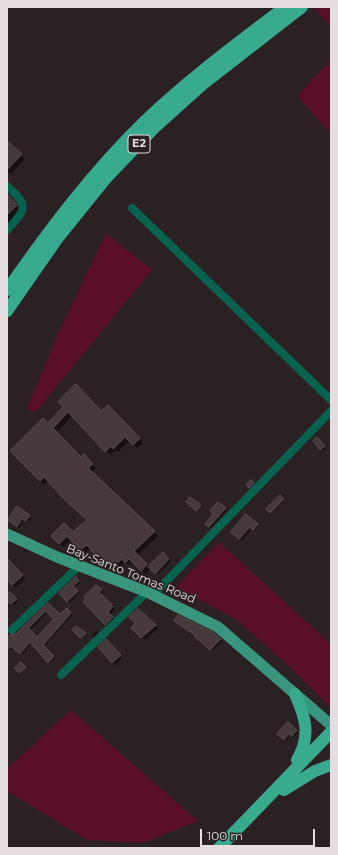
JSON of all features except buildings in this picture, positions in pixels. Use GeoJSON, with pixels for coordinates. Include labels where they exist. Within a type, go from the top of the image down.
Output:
{"type":"FeatureCollection","features":[{"type":"Feature","properties":{"kind":"highway","name":"E2"},"geometry":{"type":"LineString","coordinates":[[7,290],[47,232],[89,181],[146,120],[196,75],[285,7]]}},
{"type":"Feature","properties":{"kind":"highway","name":"E2"},"geometry":{"type":"LineString","coordinates":[[7,311],[57,239],[107,177],[154,128],[203,84],[302,7]]}},
{"type":"Feature","properties":{"kind":"highway"},"geometry":{"type":"LineString","coordinates":[[286,778],[304,748],[306,730],[302,710],[295,694]]}},
{"type":"Feature","properties":{"kind":"highway"},"geometry":{"type":"LineString","coordinates":[[219,848],[331,732]]}},
{"type":"Feature","properties":{"kind":"highway"},"geometry":{"type":"LineString","coordinates":[[228,848],[331,742]]}},
{"type":"Feature","properties":{"kind":"highway"},"geometry":{"type":"LineString","coordinates":[[284,790],[315,771],[331,765]]}},
{"type":"Feature","properties":{"kind":"main road","name":"Bay-Santo Tomas Road"},"geometry":{"type":"LineString","coordinates":[[7,534],[79,566],[150,593],[218,627],[331,725]]}},
{"type":"Feature","properties":{"kind":"street"},"geometry":{"type":"LineString","coordinates":[[7,186],[21,199],[23,206],[22,213],[7,230]]}},
{"type":"Feature","properties":{"kind":"street"},"geometry":{"type":"LineString","coordinates":[[132,208],[331,400]]}},
{"type":"Feature","properties":{"kind":"street"},"geometry":{"type":"LineString","coordinates":[[61,675],[150,593],[331,411]]}},
{"type":"Feature","properties":{"kind":"street"},"geometry":{"type":"LineString","coordinates":[[12,630],[79,566]]}},
{"type":"Feature","properties":{"kind":"shaded area"},"geometry":{"type":"Polygon","coordinates":[[[313,7],[331,7],[331,27],[313,7]]]}},
{"type":"Feature","properties":{"kind":"shaded area"},"geometry":{"type":"Polygon","coordinates":[[[331,60],[331,134],[297,96],[331,60]]]}},
{"type":"Feature","properties":{"kind":"shaded area"},"geometry":{"type":"Polygon","coordinates":[[[106,233],[152,270],[35,413],[27,408],[59,331],[106,233]]]}},
{"type":"Feature","properties":{"kind":"shaded area"},"geometry":{"type":"Polygon","coordinates":[[[219,542],[331,644],[331,708],[290,667],[237,620],[176,587],[219,542]]]}},
{"type":"Feature","properties":{"kind":"shaded area"},"geometry":{"type":"Polygon","coordinates":[[[71,710],[198,821],[143,843],[87,840],[7,791],[7,769],[71,710]]]}}]}
